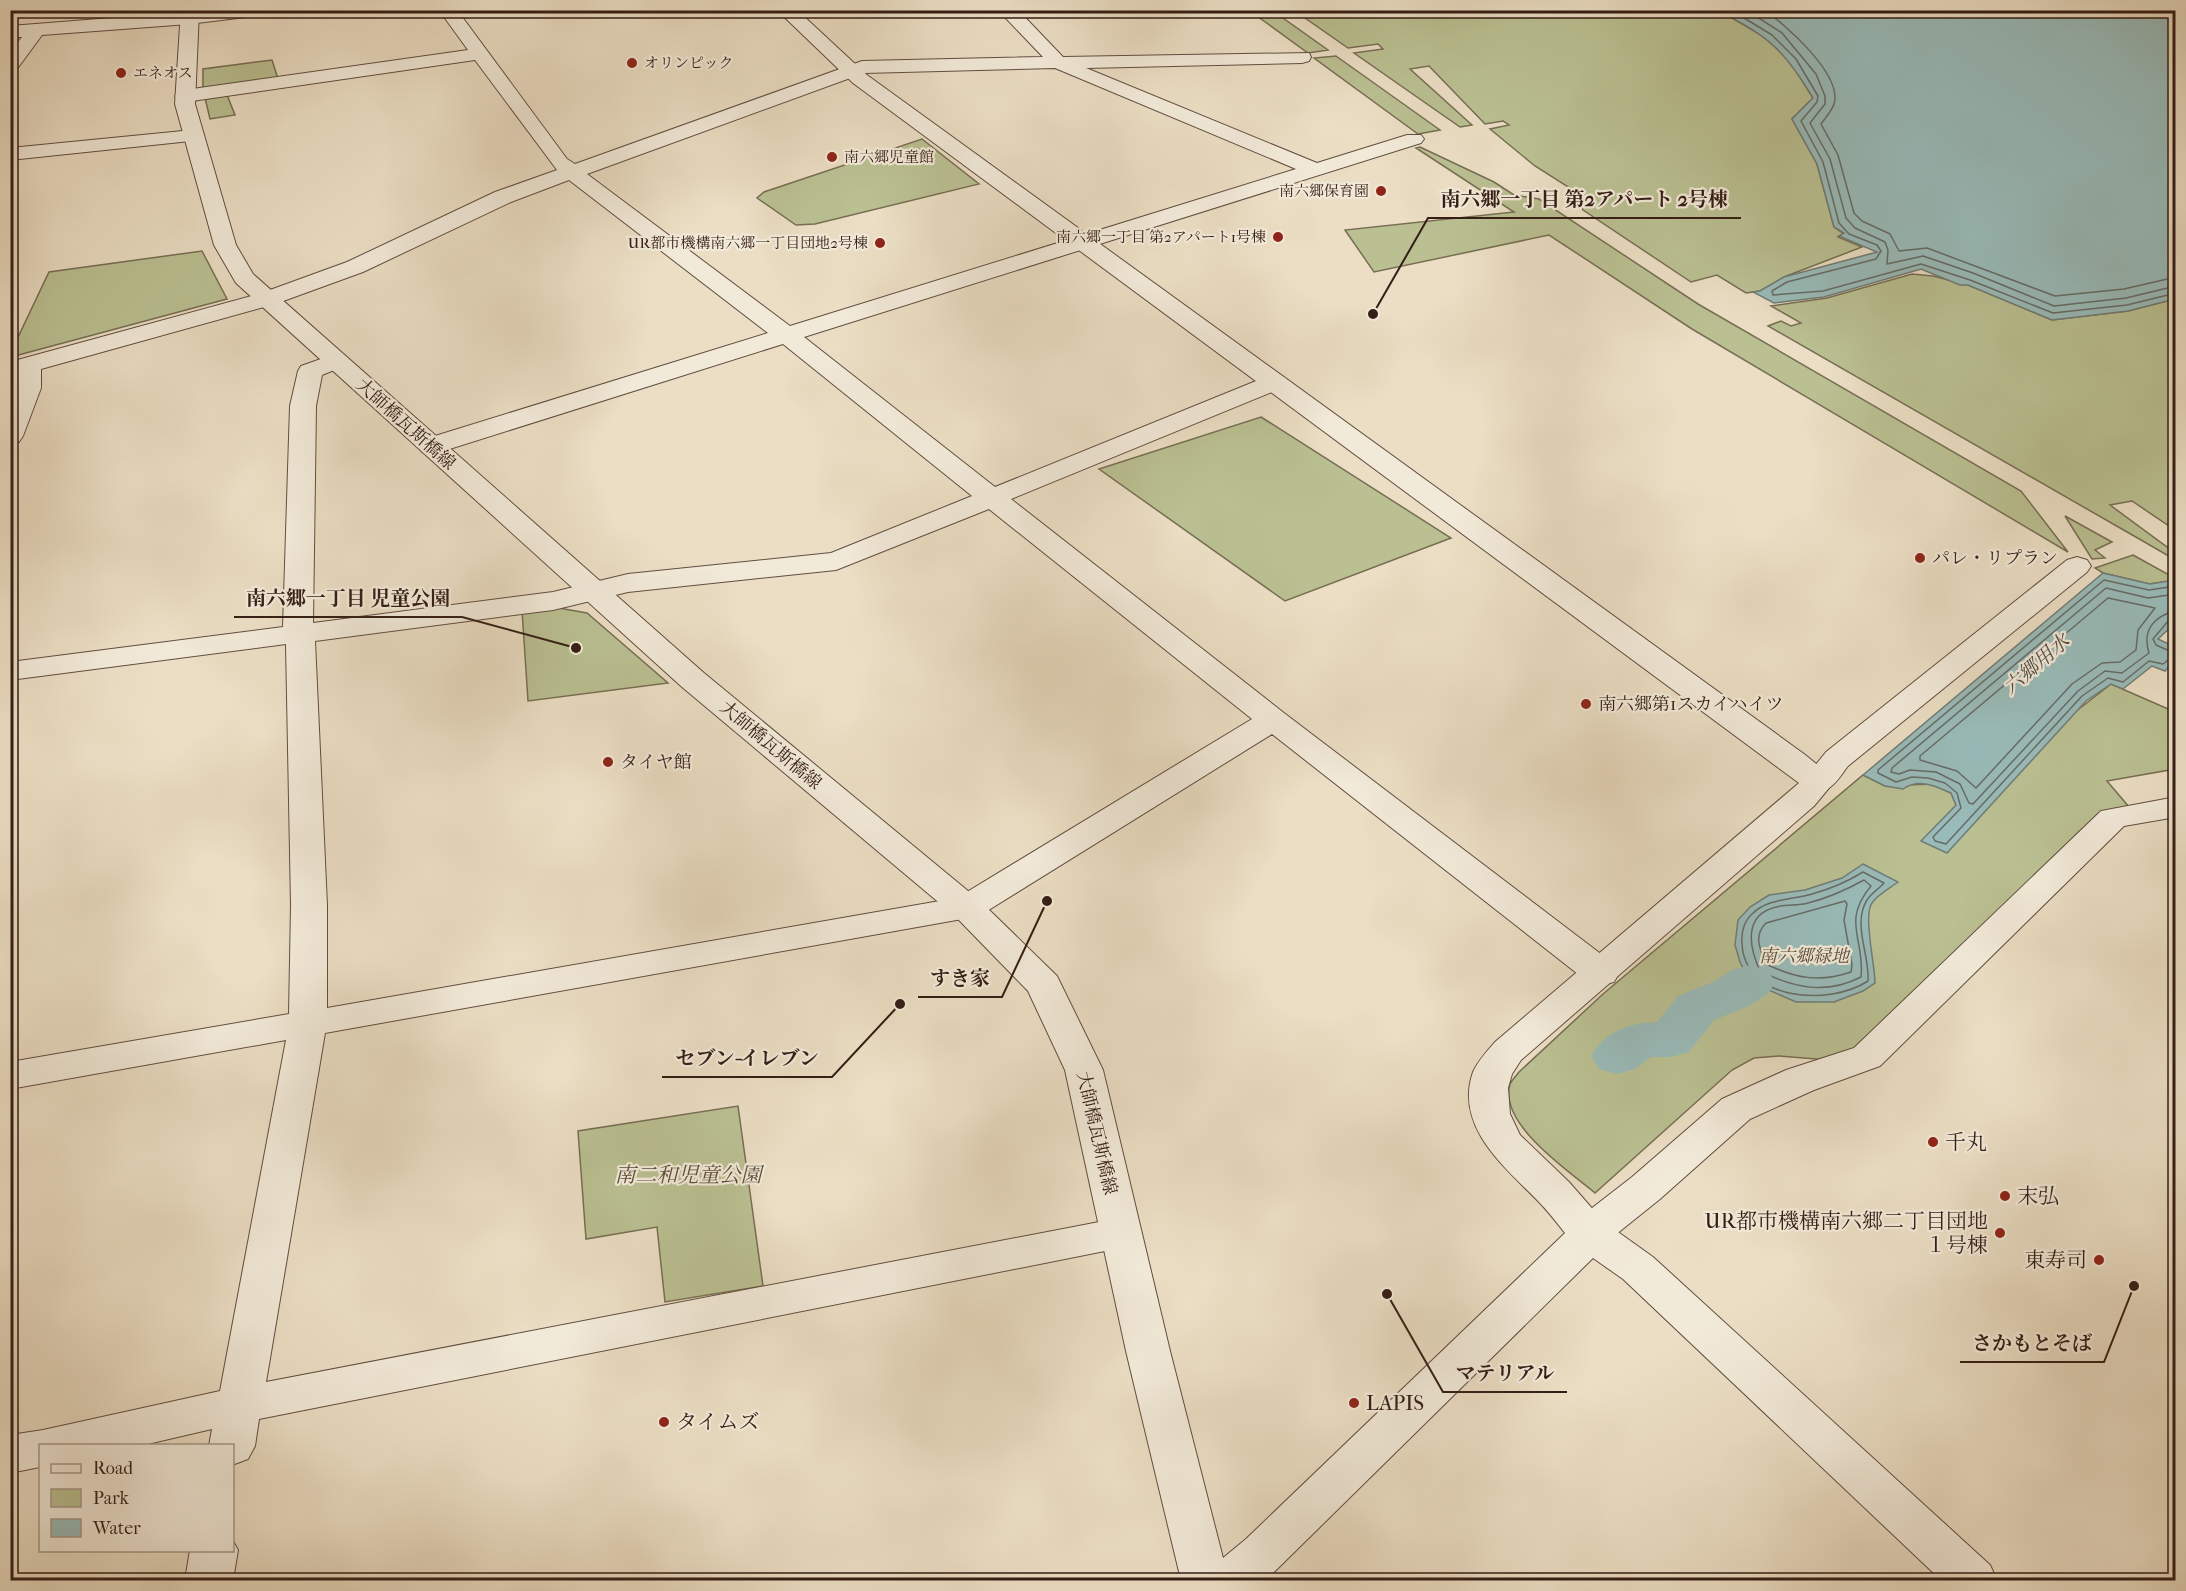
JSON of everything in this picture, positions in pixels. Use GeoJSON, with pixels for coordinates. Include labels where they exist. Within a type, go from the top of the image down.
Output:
{"type":"FeatureCollection","features":[{"type":"Feature","properties":{"kind":"street"},"geometry":{"type":"LineString","coordinates":[[10,32],[262,10]]}},
{"type":"Feature","properties":{"kind":"street"},"geometry":{"type":"LineString","coordinates":[[448,10],[560,163],[785,334],[1273,720],[1601,973]]}},
{"type":"Feature","properties":{"kind":"street"},"geometry":{"type":"LineString","coordinates":[[786,10],[850,72],[1793,761],[1818,782]]}},
{"type":"Feature","properties":{"kind":"street"},"geometry":{"type":"LineString","coordinates":[[1007,10],[1059,63],[1316,170]]}},
{"type":"Feature","properties":{"kind":"street","name":"大師橋瓦斯橋線"},"geometry":{"type":"LineString","coordinates":[[189,15],[186,96],[193,136],[214,209],[232,259],[244,278],[693,680],[967,908],[1044,985],[1084,1070],[1120,1234],[1205,1581]]}},
{"type":"Feature","properties":{"kind":"street"},"geometry":{"type":"LineString","coordinates":[[10,65],[37,30]]}},
{"type":"Feature","properties":{"kind":"street"},"geometry":{"type":"LineString","coordinates":[[186,96],[479,54]]}},
{"type":"Feature","properties":{"kind":"street"},"geometry":{"type":"LineString","coordinates":[[10,436],[28,388],[20,367],[267,299],[355,267],[503,197],[862,67],[1302,57]]}},
{"type":"Feature","properties":{"kind":"street"},"geometry":{"type":"LineString","coordinates":[[10,154],[193,136]]}},
{"type":"Feature","properties":{"kind":"street"},"geometry":{"type":"LineString","coordinates":[[431,446],[1414,139]]}},
{"type":"Feature","properties":{"kind":"street"},"geometry":{"type":"LineString","coordinates":[[235,1425],[308,1022],[309,904],[301,645],[298,633],[303,406],[310,371],[335,361]]}},
{"type":"Feature","properties":{"kind":"street"},"geometry":{"type":"LineString","coordinates":[[10,671],[553,601],[628,583],[836,561],[1275,382]]}},
{"type":"Feature","properties":{"kind":"street"},"geometry":{"type":"LineString","coordinates":[[1973,1581],[1638,1268],[1588,1233],[1555,1192],[1505,1144],[1490,1114],[1489,1088],[1493,1071],[1508,1051],[1802,799],[1837,759],[2077,566]]}},
{"type":"Feature","properties":{"kind":"street"},"geometry":{"type":"LineString","coordinates":[[10,1076],[967,908],[1273,720]]}},
{"type":"Feature","properties":{"kind":"street"},"geometry":{"type":"LineString","coordinates":[[1232,1581],[1263,1554],[1574,1253],[1588,1233],[1646,1188],[1736,1108],[1800,1080],[1867,1057],[2113,818],[2175,807]]}},
{"type":"Feature","properties":{"kind":"street"},"geometry":{"type":"LineString","coordinates":[[69,1444],[235,1425],[1120,1234]]}},
{"type":"Feature","properties":{"kind":"street"},"geometry":{"type":"LineString","coordinates":[[10,1454],[39,1448]]}},
{"type":"Feature","properties":{"kind":"street"},"geometry":{"type":"LineString","coordinates":[[209,1581],[214,1552]]}},
{"type":"Feature","properties":{"kind":"green space"},"geometry":{"type":"Polygon","coordinates":[[[1250,11],[1273,11],[1328,50],[1308,53],[1250,11]]]}},
{"type":"Feature","properties":{"kind":"green space"},"geometry":{"type":"Polygon","coordinates":[[[1295,11],[1720,11],[1768,39],[1791,63],[1813,98],[1792,119],[1817,164],[1834,227],[1844,234],[1838,237],[1862,247],[1784,277],[1760,291],[1746,293],[1717,275],[1691,282],[1583,210],[1573,190],[1535,166],[1490,129],[1509,125],[1503,121],[1485,124],[1429,66],[1410,69],[1472,125],[1460,127],[1354,53],[1383,49],[1378,44],[1348,48],[1295,11]]]}},
{"type":"Feature","properties":{"kind":"green space"},"geometry":{"type":"Polygon","coordinates":[[[1336,56],[1440,130],[1418,134],[1314,58],[1336,56]]]}},
{"type":"Feature","properties":{"kind":"green space"},"geometry":{"type":"Polygon","coordinates":[[[272,60],[278,79],[203,90],[203,69],[272,60]]]}},
{"type":"Feature","properties":{"kind":"green space"},"geometry":{"type":"Polygon","coordinates":[[[227,95],[235,115],[210,119],[205,98],[227,95]]]}},
{"type":"Feature","properties":{"kind":"green space"},"geometry":{"type":"Polygon","coordinates":[[[922,139],[979,184],[815,224],[796,225],[757,198],[764,192],[922,139]]]}},
{"type":"Feature","properties":{"kind":"green space"},"geometry":{"type":"Polygon","coordinates":[[[1420,147],[1494,182],[1514,195],[1539,199],[1698,304],[2021,491],[2068,552],[1692,329],[1549,235],[1374,272],[1345,230],[1514,212],[1416,148],[1420,147]]]}},
{"type":"Feature","properties":{"kind":"green space"},"geometry":{"type":"Polygon","coordinates":[[[202,251],[227,299],[11,357],[11,352],[49,272],[202,251]]]}},
{"type":"Feature","properties":{"kind":"green space"},"geometry":{"type":"Polygon","coordinates":[[[1912,274],[1933,276],[1968,285],[2052,320],[2128,311],[2175,299],[2175,530],[2132,501],[2110,505],[2175,553],[2175,557],[2172,558],[1768,326],[1781,321],[1791,326],[1801,323],[1771,306],[1827,298],[1912,274]]]}},
{"type":"Feature","properties":{"kind":"green space"},"geometry":{"type":"Polygon","coordinates":[[[1261,417],[1451,538],[1285,601],[1099,469],[1261,417]]]}},
{"type":"Feature","properties":{"kind":"green space"},"geometry":{"type":"Polygon","coordinates":[[[2065,516],[2112,542],[2095,550],[2105,558],[2092,559],[2065,516]]]}},
{"type":"Feature","properties":{"kind":"green space"},"geometry":{"type":"Polygon","coordinates":[[[2133,555],[2171,576],[2168,578],[2173,581],[2149,584],[2103,573],[2095,568],[2133,555]]]}},
{"type":"Feature","properties":{"kind":"green space"},"geometry":{"type":"Polygon","coordinates":[[[553,607],[587,613],[668,683],[528,701],[522,610],[553,607]]]}},
{"type":"Feature","properties":{"kind":"green space","name":"南六郷緑地"},"geometry":{"type":"Polygon","coordinates":[[[2111,684],[2175,712],[2175,769],[2107,781],[2135,814],[1848,1056],[1829,1060],[1779,1056],[1754,1058],[1732,1070],[1595,1193],[1538,1145],[1525,1130],[1515,1115],[1509,1099],[1510,1084],[1519,1072],[1603,994],[1863,775],[1885,786],[1931,784],[1951,793],[1956,805],[2111,684]]]}},
{"type":"Feature","properties":{"kind":"green space","name":"南二和児童公園"},"geometry":{"type":"Polygon","coordinates":[[[738,1106],[763,1286],[665,1302],[657,1227],[586,1239],[578,1131],[738,1106]]]}},
{"type":"Feature","properties":{"kind":"water"},"geometry":{"type":"Polygon","coordinates":[[[1718,11],[2175,11],[2175,299],[2128,311],[2052,320],[1968,285],[1960,285],[1921,269],[1824,297],[1774,303],[1753,292],[1760,291],[1784,277],[1877,252],[1839,236],[1844,233],[1834,227],[1817,164],[1792,119],[1813,98],[1803,82],[1774,46],[1750,28],[1718,11]]]}},
{"type":"Feature","properties":{"kind":"water","name":"六郷用水"},"geometry":{"type":"Polygon","coordinates":[[[2103,573],[2150,584],[2175,580],[2175,623],[2158,639],[2175,647],[2175,660],[2165,671],[2152,666],[2123,689],[2111,684],[2086,701],[1947,853],[1921,841],[1956,805],[1951,793],[1921,784],[1903,789],[1885,786],[1863,775],[2103,573]]]}},
{"type":"Feature","properties":{"kind":"water"},"geometry":{"type":"Polygon","coordinates":[[[1863,864],[1898,882],[1877,897],[1870,909],[1869,929],[1875,983],[1863,991],[1834,1002],[1796,1002],[1750,982],[1735,945],[1738,920],[1750,907],[1769,895],[1805,890],[1842,878],[1863,864]]]}},
{"type":"Feature","properties":{"kind":"waterway"},"geometry":{"type":"LineString","coordinates":[[1617,1056],[1639,1040],[1671,1039],[1696,1008],[1731,994],[1750,982]]}},
{"type":"Feature","properties":{"kind":"place","name":"オリンピック"},"geometry":{"type":"Point","coordinates":[632,63]}},
{"type":"Feature","properties":{"kind":"place","name":"エネオス"},"geometry":{"type":"Point","coordinates":[121,73]}},
{"type":"Feature","properties":{"kind":"place","name":"南六郷児童館"},"geometry":{"type":"Point","coordinates":[832,157]}},
{"type":"Feature","properties":{"kind":"place","name":"南六郷保育園"},"geometry":{"type":"Point","coordinates":[1381,191]}},
{"type":"Feature","properties":{"kind":"place","name":"南六郷一丁目 第2アパート1号棟"},"geometry":{"type":"Point","coordinates":[1278,237]}},
{"type":"Feature","properties":{"kind":"place","name":"UR都市機構南六郷一丁目団地2号棟"},"geometry":{"type":"Point","coordinates":[880,243]}},
{"type":"Feature","properties":{"kind":"place","name":"南六郷一丁目 第2アパート 2号棟"},"geometry":{"type":"Point","coordinates":[1373,314]}},
{"type":"Feature","properties":{"kind":"place","name":"パレ・リプラン"},"geometry":{"type":"Point","coordinates":[1920,558]}},
{"type":"Feature","properties":{"kind":"place","name":"南六郷一丁目 児童公園"},"geometry":{"type":"Point","coordinates":[576,648]}},
{"type":"Feature","properties":{"kind":"place","name":"南六郷第1スカイハイツ"},"geometry":{"type":"Point","coordinates":[1586,704]}},
{"type":"Feature","properties":{"kind":"place","name":"タイヤ館"},"geometry":{"type":"Point","coordinates":[608,762]}},
{"type":"Feature","properties":{"kind":"place","name":"すき家"},"geometry":{"type":"Point","coordinates":[1047,901]}},
{"type":"Feature","properties":{"kind":"place","name":"セブン-イレブン"},"geometry":{"type":"Point","coordinates":[900,1004]}},
{"type":"Feature","properties":{"kind":"place","name":"千丸"},"geometry":{"type":"Point","coordinates":[1933,1142]}},
{"type":"Feature","properties":{"kind":"place","name":"末弘"},"geometry":{"type":"Point","coordinates":[2005,1196]}},
{"type":"Feature","properties":{"kind":"place","name":"UR都市機構南六郷二丁目団地 １号棟"},"geometry":{"type":"Point","coordinates":[2000,1233]}},
{"type":"Feature","properties":{"kind":"place","name":"東寿司"},"geometry":{"type":"Point","coordinates":[2099,1260]}},
{"type":"Feature","properties":{"kind":"place","name":"さかもとそば"},"geometry":{"type":"Point","coordinates":[2134,1286]}},
{"type":"Feature","properties":{"kind":"place","name":"マテリアル"},"geometry":{"type":"Point","coordinates":[1387,1294]}},
{"type":"Feature","properties":{"kind":"place","name":"LAPIS"},"geometry":{"type":"Point","coordinates":[1354,1403]}},
{"type":"Feature","properties":{"kind":"place","name":"タイムズ"},"geometry":{"type":"Point","coordinates":[664,1422]}}]}
